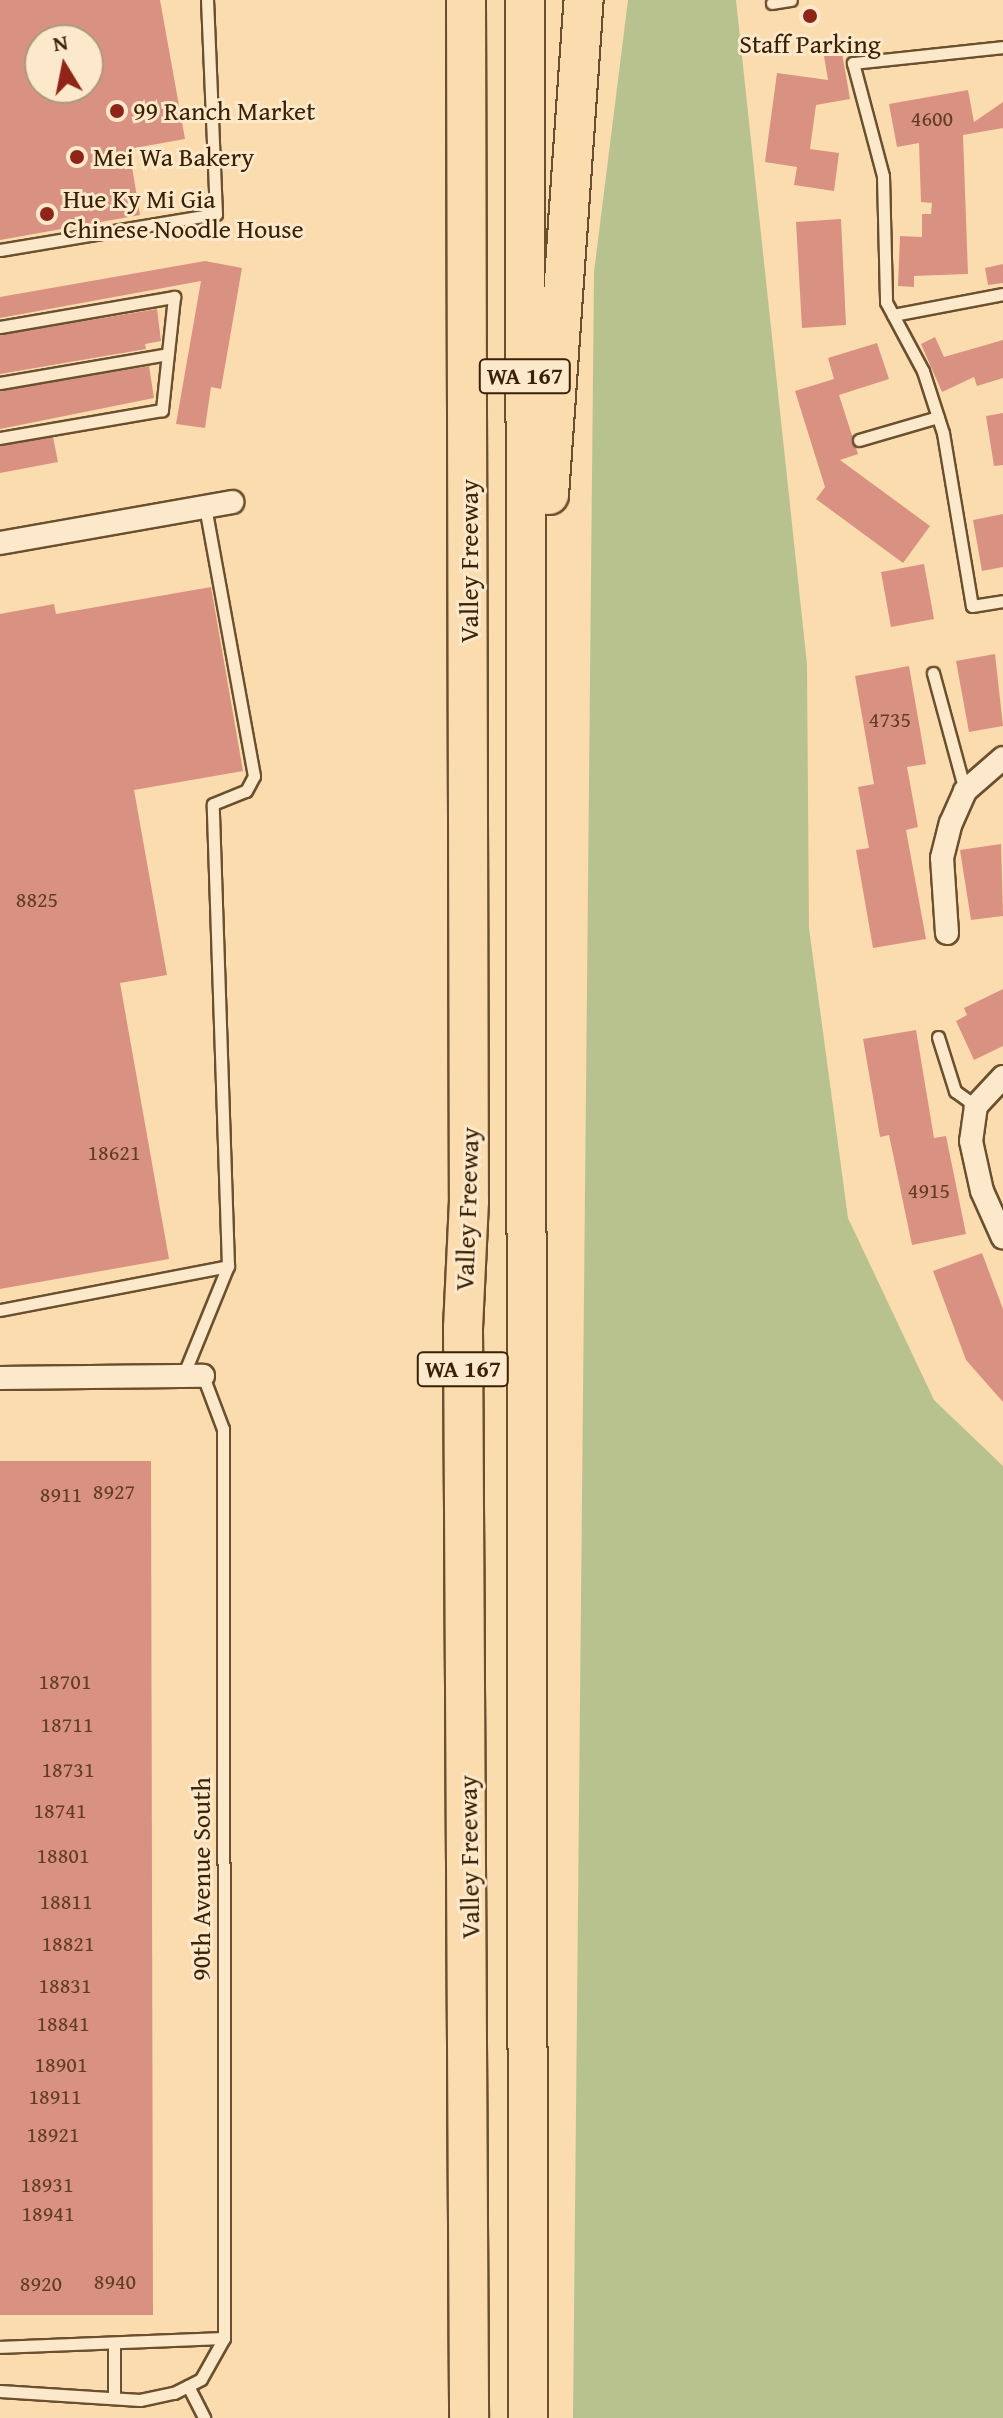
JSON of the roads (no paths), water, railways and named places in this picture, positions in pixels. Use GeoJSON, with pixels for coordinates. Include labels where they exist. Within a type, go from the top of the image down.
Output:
{"type":"FeatureCollection","features":[{"type":"Feature","properties":{"kind":"highway"},"geometry":{"type":"LineString","coordinates":[[444,0],[444,15],[466,47]]}},
{"type":"Feature","properties":{"kind":"highway","name":"Valley Freeway"},"geometry":{"type":"LineString","coordinates":[[466,0],[469,1201],[463,1328],[469,2418]]}},
{"type":"Feature","properties":{"kind":"highway"},"geometry":{"type":"LineString","coordinates":[[508,0],[511,2418]]}},
{"type":"Feature","properties":{"kind":"highway","name":"WA 167"},"geometry":{"type":"LineString","coordinates":[[525,0],[528,2418]]}},
{"type":"Feature","properties":{"kind":"highway"},"geometry":{"type":"LineString","coordinates":[[528,753],[544,602],[558,313],[584,0]]}},
{"type":"Feature","properties":{"kind":"street"},"geometry":{"type":"LineString","coordinates":[[0,543],[232,502]]}},
{"type":"Feature","properties":{"kind":"street"},"geometry":{"type":"LineString","coordinates":[[947,933],[942,858],[965,791],[1003,758]]}},
{"type":"Feature","properties":{"kind":"street"},"geometry":{"type":"LineString","coordinates":[[1003,1077],[976,1106],[974,1165],[1003,1238]]}},
{"type":"Feature","properties":{"kind":"street"},"geometry":{"type":"LineString","coordinates":[[0,1378],[193,1376]]}},
{"type":"Feature","properties":{"kind":"lane"},"geometry":{"type":"LineString","coordinates":[[0,250],[216,214],[207,0]]}},
{"type":"Feature","properties":{"kind":"lane"},"geometry":{"type":"LineString","coordinates":[[772,3],[791,0]]}},
{"type":"Feature","properties":{"kind":"lane"},"geometry":{"type":"LineString","coordinates":[[1003,47],[853,63],[883,176],[886,302],[923,371],[938,417],[972,606],[1003,601]]}},
{"type":"Feature","properties":{"kind":"lane"},"geometry":{"type":"LineString","coordinates":[[893,315],[1003,294]]}},
{"type":"Feature","properties":{"kind":"lane"},"geometry":{"type":"LineString","coordinates":[[0,327],[174,297],[162,410],[0,438]]}},
{"type":"Feature","properties":{"kind":"lane"},"geometry":{"type":"LineString","coordinates":[[0,383],[168,354]]}},
{"type":"Feature","properties":{"kind":"lane"},"geometry":{"type":"LineString","coordinates":[[859,440],[938,417]]}},
{"type":"Feature","properties":{"kind":"lane"},"geometry":{"type":"LineString","coordinates":[[193,1376],[228,1266],[213,804],[246,791],[254,776],[205,507]]}},
{"type":"Feature","properties":{"kind":"lane"},"geometry":{"type":"LineString","coordinates":[[933,673],[965,791]]}},
{"type":"Feature","properties":{"kind":"lane"},"geometry":{"type":"LineString","coordinates":[[938,1037],[955,1091],[976,1106]]}},
{"type":"Feature","properties":{"kind":"lane"},"geometry":{"type":"LineString","coordinates":[[0,1310],[228,1266]]}},
{"type":"Feature","properties":{"kind":"lane","name":"90th Avenue South"},"geometry":{"type":"LineString","coordinates":[[188,2386],[201,2379],[224,2338],[223,1429],[193,1376]]}},
{"type":"Feature","properties":{"kind":"lane"},"geometry":{"type":"LineString","coordinates":[[0,2347],[114,2347],[224,2338]]}},
{"type":"Feature","properties":{"kind":"lane"},"geometry":{"type":"LineString","coordinates":[[114,2347],[114,2398]]}},
{"type":"Feature","properties":{"kind":"lane"},"geometry":{"type":"LineString","coordinates":[[0,2391],[140,2400],[188,2386],[204,2418]]}},
{"type":"Feature","properties":{"kind":"place","name":"Staff Parking"},"geometry":{"type":"Point","coordinates":[810,16]}},
{"type":"Feature","properties":{"kind":"place","name":"99 Ranch Market"},"geometry":{"type":"Point","coordinates":[117,111]}},
{"type":"Feature","properties":{"kind":"place","name":"Mei Wa Bakery"},"geometry":{"type":"Point","coordinates":[77,157]}},
{"type":"Feature","properties":{"kind":"place","name":"Hue Ky Mi Gia Chinese Noodle House"},"geometry":{"type":"Point","coordinates":[47,214]}}]}
